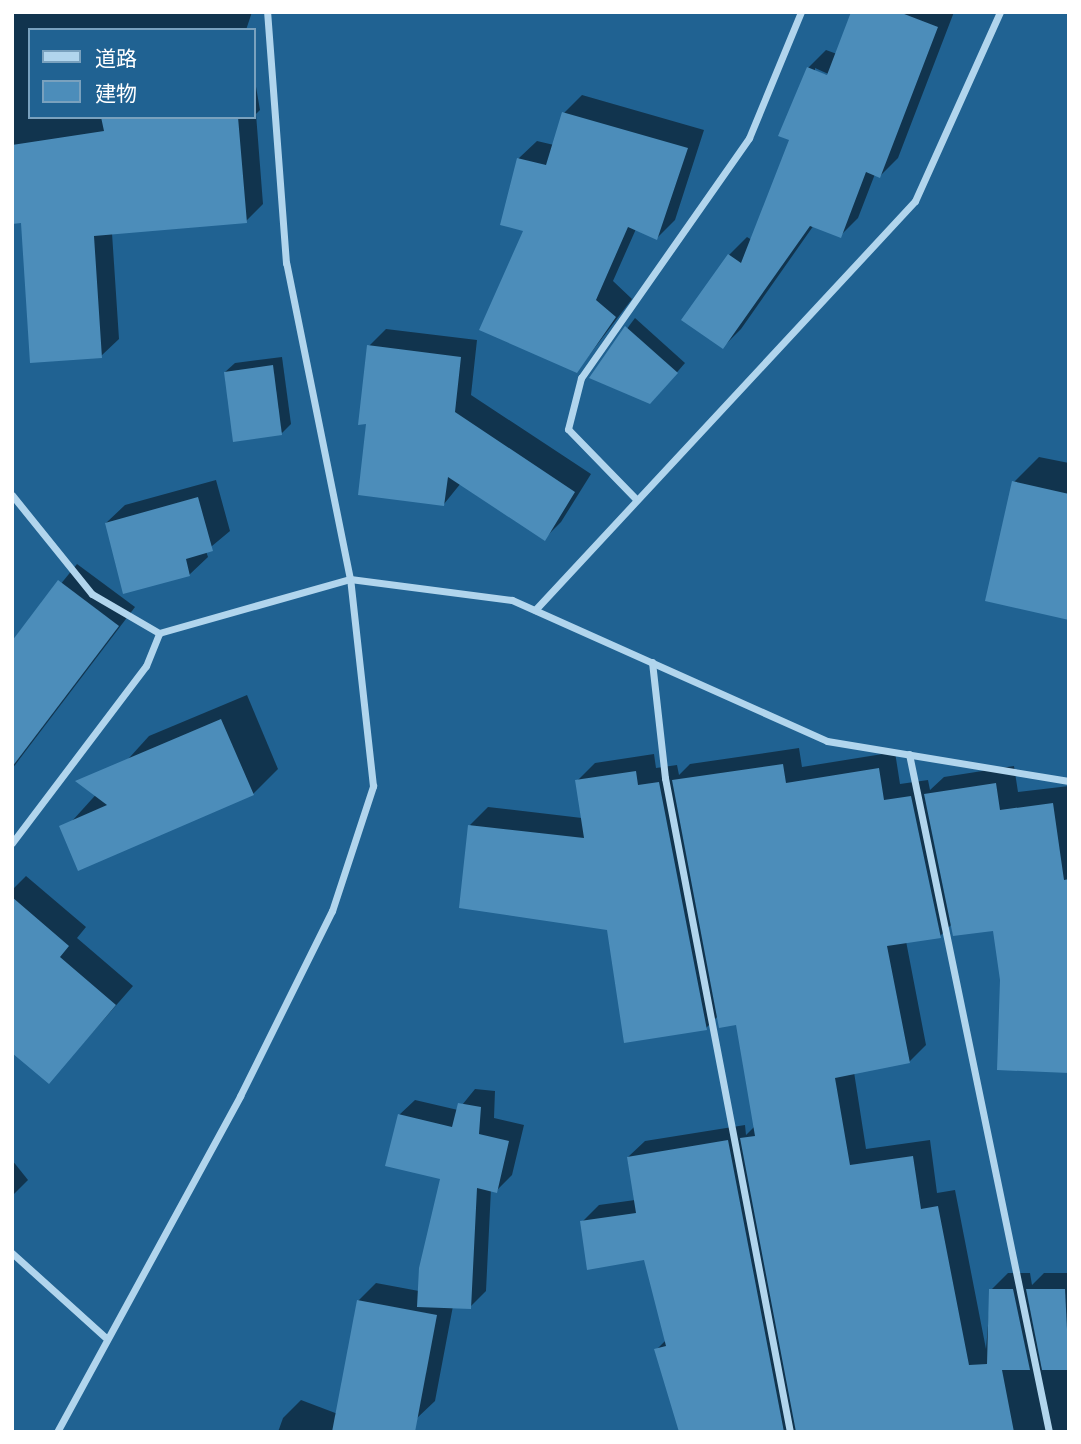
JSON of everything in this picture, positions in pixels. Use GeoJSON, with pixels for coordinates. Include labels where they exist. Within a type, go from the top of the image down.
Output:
{"type":"FeatureCollection","features":[{"type":"Feature","properties":{"kind":"street"},"geometry":{"type":"LineString","coordinates":[[57,1432],[105,1337],[240,1096],[332,911],[373,786],[351,579],[286,263],[267,12]]}},
{"type":"Feature","properties":{"kind":"street"},"geometry":{"type":"LineString","coordinates":[[635,498],[568,429],[581,378],[749,138],[801,12]]}},
{"type":"Feature","properties":{"kind":"street"},"geometry":{"type":"LineString","coordinates":[[535,610],[635,498],[915,201],[1000,12]]}},
{"type":"Feature","properties":{"kind":"street"},"geometry":{"type":"LineString","coordinates":[[12,495],[92,594],[159,633],[351,579],[512,600],[827,741],[1069,781]]}},
{"type":"Feature","properties":{"kind":"street"},"geometry":{"type":"LineString","coordinates":[[12,843],[146,666],[159,633]]}},
{"type":"Feature","properties":{"kind":"street"},"geometry":{"type":"LineString","coordinates":[[652,662],[665,778],[790,1432]]}},
{"type":"Feature","properties":{"kind":"street"},"geometry":{"type":"LineString","coordinates":[[909,754],[1049,1432]]}},
{"type":"Feature","properties":{"kind":"street"},"geometry":{"type":"LineString","coordinates":[[12,1253],[105,1337]]}},
{"type":"Feature","properties":{"kind":"building"},"geometry":{"type":"Polygon","coordinates":[[[851,12],[899,12],[938,27],[880,178],[866,172],[841,238],[810,226],[723,349],[681,320],[728,254],[741,263],[789,140],[778,136],[807,67],[827,75],[851,12]]]}},
{"type":"Feature","properties":{"kind":"building"},"geometry":{"type":"Polygon","coordinates":[[[562,112],[688,148],[657,240],[628,227],[596,300],[616,317],[577,373],[479,330],[523,231],[500,225],[517,158],[546,165],[562,112]]]}},
{"type":"Feature","properties":{"kind":"building"},"geometry":{"type":"Polygon","coordinates":[[[101,119],[238,119],[247,223],[94,236],[102,358],[30,363],[21,223],[12,224],[12,145],[104,131],[101,119]]]}},
{"type":"Feature","properties":{"kind":"building"},"geometry":{"type":"Polygon","coordinates":[[[625,326],[678,373],[650,404],[589,378],[625,326]]]}},
{"type":"Feature","properties":{"kind":"building"},"geometry":{"type":"Polygon","coordinates":[[[367,345],[461,357],[455,412],[575,492],[545,541],[448,477],[444,506],[358,495],[366,424],[358,425],[367,345]]]}},
{"type":"Feature","properties":{"kind":"building"},"geometry":{"type":"Polygon","coordinates":[[[273,365],[282,435],[233,442],[224,372],[273,365]]]}},
{"type":"Feature","properties":{"kind":"building"},"geometry":{"type":"Polygon","coordinates":[[[1012,481],[1069,494],[1069,620],[985,601],[1012,481]]]}},
{"type":"Feature","properties":{"kind":"building"},"geometry":{"type":"Polygon","coordinates":[[[198,497],[213,551],[186,559],[190,576],[123,594],[105,523],[198,497]]]}},
{"type":"Feature","properties":{"kind":"building"},"geometry":{"type":"Polygon","coordinates":[[[58,580],[119,626],[12,767],[12,641],[58,580]]]}},
{"type":"Feature","properties":{"kind":"building"},"geometry":{"type":"Polygon","coordinates":[[[221,719],[254,795],[78,871],[59,826],[107,805],[75,781],[221,719]]]}},
{"type":"Feature","properties":{"kind":"building"},"geometry":{"type":"Polygon","coordinates":[[[783,764],[786,783],[879,768],[884,800],[911,796],[941,938],[887,946],[910,1063],[835,1078],[850,1165],[913,1156],[921,1209],[938,1206],[969,1365],[987,1364],[989,1289],[1013,1289],[1030,1370],[1002,1370],[1014,1432],[796,1432],[740,1138],[755,1136],[736,1025],[719,1028],[672,780],[783,764]]]}},
{"type":"Feature","properties":{"kind":"building"},"geometry":{"type":"Polygon","coordinates":[[[636,771],[638,785],[659,782],[707,1030],[624,1043],[607,930],[459,908],[468,825],[584,838],[575,780],[636,771]]]}},
{"type":"Feature","properties":{"kind":"building"},"geometry":{"type":"Polygon","coordinates":[[[996,783],[1000,810],[1053,803],[1064,880],[1069,879],[1069,1073],[997,1070],[1000,980],[993,931],[953,936],[924,794],[996,783]]]}},
{"type":"Feature","properties":{"kind":"building"},"geometry":{"type":"Polygon","coordinates":[[[12,897],[69,946],[60,957],[116,1005],[49,1084],[12,1053],[12,897]]]}},
{"type":"Feature","properties":{"kind":"building"},"geometry":{"type":"Polygon","coordinates":[[[458,1103],[481,1107],[479,1134],[509,1141],[497,1193],[477,1188],[471,1309],[417,1307],[419,1268],[440,1179],[385,1166],[398,1114],[452,1127],[458,1103]]]}},
{"type":"Feature","properties":{"kind":"building"},"geometry":{"type":"Polygon","coordinates":[[[728,1140],[784,1432],[679,1432],[654,1349],[666,1346],[644,1260],[587,1270],[580,1221],[636,1213],[627,1157],[728,1140]]]}},
{"type":"Feature","properties":{"kind":"building"},"geometry":{"type":"Polygon","coordinates":[[[1026,1289],[1065,1289],[1069,1370],[1042,1370],[1026,1289]]]}},
{"type":"Feature","properties":{"kind":"building"},"geometry":{"type":"Polygon","coordinates":[[[357,1300],[437,1315],[415,1432],[332,1432],[357,1300]]]}}]}
